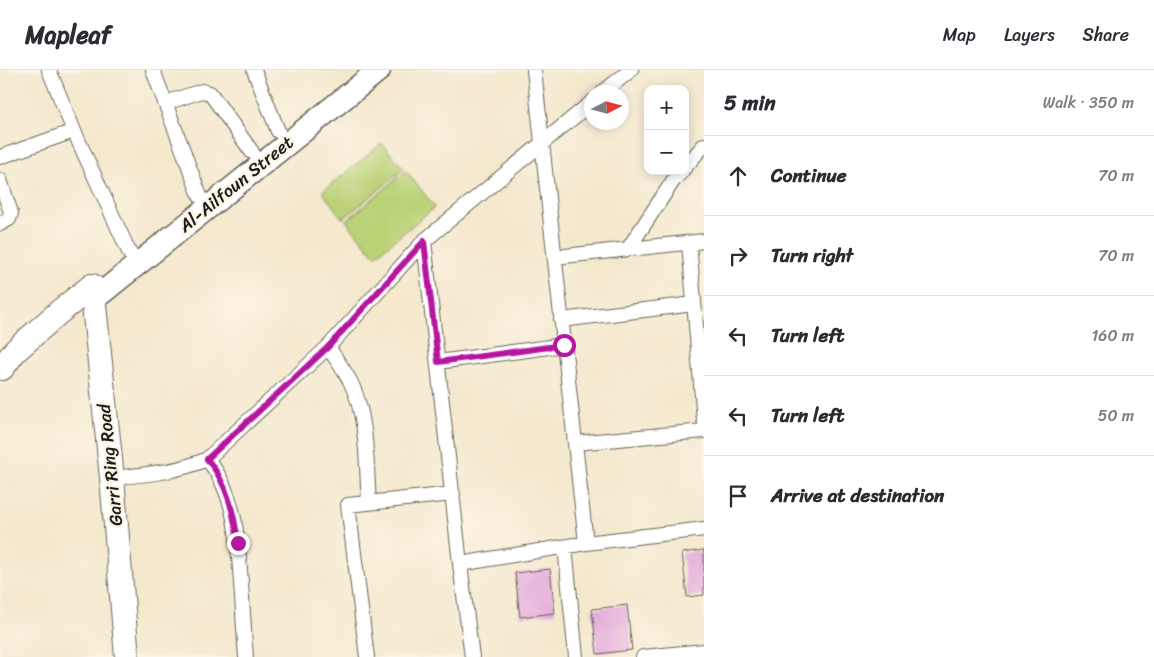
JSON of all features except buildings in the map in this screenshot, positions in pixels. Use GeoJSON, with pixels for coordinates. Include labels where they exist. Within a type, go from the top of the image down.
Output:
{"type":"FeatureCollection","features":[{"type":"Feature","properties":{"kind":"highway"},"geometry":{"type":"LineString","coordinates":[[7,365],[65,321],[92,293]]}},
{"type":"Feature","properties":{"kind":"highway","name":"Garri Ring Road"},"geometry":{"type":"LineString","coordinates":[[92,293],[128,653]]}},
{"type":"Feature","properties":{"kind":"main road"},"geometry":{"type":"LineString","coordinates":[[132,260],[200,196],[355,70]]}},
{"type":"Feature","properties":{"kind":"main road","name":"Al-Ailfoun Street"},"geometry":{"type":"LineString","coordinates":[[92,293],[132,260],[379,70]]}},
{"type":"Feature","properties":{"kind":"street"},"geometry":{"type":"LineString","coordinates":[[49,70],[74,131],[132,260]]}},
{"type":"Feature","properties":{"kind":"street"},"geometry":{"type":"LineString","coordinates":[[153,70],[200,196]]}},
{"type":"Feature","properties":{"kind":"street"},"geometry":{"type":"LineString","coordinates":[[254,70],[278,131]]}},
{"type":"Feature","properties":{"kind":"street"},"geometry":{"type":"LineString","coordinates":[[534,70],[586,543]]}},
{"type":"Feature","properties":{"kind":"street"},"geometry":{"type":"LineString","coordinates":[[612,85],[631,70]]}},
{"type":"Feature","properties":{"kind":"street"},"geometry":{"type":"LineString","coordinates":[[165,103],[202,91],[210,92],[252,152]]}},
{"type":"Feature","properties":{"kind":"street"},"geometry":{"type":"LineString","coordinates":[[112,478],[167,470],[207,459],[328,347],[424,241],[584,108]]}},
{"type":"Feature","properties":{"kind":"street"},"geometry":{"type":"LineString","coordinates":[[0,157],[74,131]]}},
{"type":"Feature","properties":{"kind":"street"},"geometry":{"type":"LineString","coordinates":[[689,162],[704,145]]}},
{"type":"Feature","properties":{"kind":"street"},"geometry":{"type":"LineString","coordinates":[[628,249],[679,175]]}},
{"type":"Feature","properties":{"kind":"street"},"geometry":{"type":"LineString","coordinates":[[0,180],[11,213],[9,220],[0,224]]}},
{"type":"Feature","properties":{"kind":"street"},"geometry":{"type":"LineString","coordinates":[[424,241],[472,657]]}},
{"type":"Feature","properties":{"kind":"street"},"geometry":{"type":"LineString","coordinates":[[554,257],[704,241]]}},
{"type":"Feature","properties":{"kind":"street"},"geometry":{"type":"LineString","coordinates":[[689,243],[703,388],[704,420]]}},
{"type":"Feature","properties":{"kind":"street"},"geometry":{"type":"LineString","coordinates":[[561,320],[694,304]]}},
{"type":"Feature","properties":{"kind":"street"},"geometry":{"type":"LineString","coordinates":[[438,362],[564,345]]}},
{"type":"Feature","properties":{"kind":"street"},"geometry":{"type":"LineString","coordinates":[[328,347],[351,382],[360,407],[369,502]]}},
{"type":"Feature","properties":{"kind":"street"},"geometry":{"type":"LineString","coordinates":[[575,443],[704,431]]}},
{"type":"Feature","properties":{"kind":"street"},"geometry":{"type":"LineString","coordinates":[[207,459],[216,469],[224,487],[235,524],[246,657]]}},
{"type":"Feature","properties":{"kind":"street"},"geometry":{"type":"LineString","coordinates":[[367,657],[348,505],[453,494]]}},
{"type":"Feature","properties":{"kind":"street"},"geometry":{"type":"LineString","coordinates":[[460,564],[586,543],[704,529]]}},
{"type":"Feature","properties":{"kind":"street"},"geometry":{"type":"LineString","coordinates":[[565,547],[576,657]]}},
{"type":"Feature","properties":{"kind":"street"},"geometry":{"type":"LineString","coordinates":[[643,657],[704,650]]}},
{"type":"Feature","properties":{"kind":"green space"},"geometry":{"type":"Polygon","coordinates":[[[382,143],[404,169],[343,219],[322,192],[382,143]]]}},
{"type":"Feature","properties":{"kind":"green space"},"geometry":{"type":"Polygon","coordinates":[[[406,171],[435,207],[375,256],[346,221],[406,171]]]}},
{"type":"Feature","properties":{"kind":"route"},"geometry":{"type":"LineString","coordinates":[[238,543],[231,505],[216,469],[207,459],[328,347],[424,241],[438,362],[564,345]]}}]}
